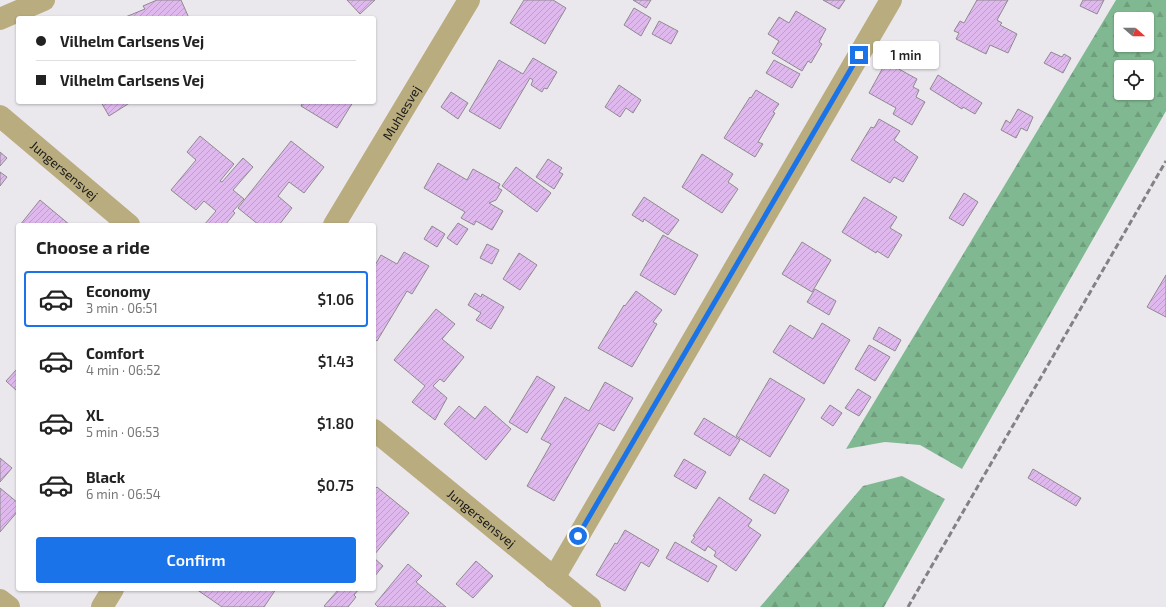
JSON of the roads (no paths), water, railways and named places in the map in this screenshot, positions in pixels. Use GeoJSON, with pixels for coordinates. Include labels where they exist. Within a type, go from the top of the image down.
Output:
{"type":"FeatureCollection","features":[{"type":"Feature","properties":{"kind":"street"},"geometry":{"type":"LineString","coordinates":[[0,19],[44,0]]}},
{"type":"Feature","properties":{"kind":"street","name":"Muhlesvej"},"geometry":{"type":"LineString","coordinates":[[335,223],[469,0]]}},
{"type":"Feature","properties":{"kind":"street"},"geometry":{"type":"LineString","coordinates":[[554,578],[891,0]]}},
{"type":"Feature","properties":{"kind":"street","name":"Jungersensvej"},"geometry":{"type":"LineString","coordinates":[[0,116],[127,223]]}},
{"type":"Feature","properties":{"kind":"street","name":"Jungersensvej"},"geometry":{"type":"LineString","coordinates":[[376,432],[590,607]]}},
{"type":"Feature","properties":{"kind":"street"},"geometry":{"type":"LineString","coordinates":[[102,607],[112,591]]}},
{"type":"Feature","properties":{"kind":"street"},"geometry":{"type":"LineString","coordinates":[[0,600],[9,607]]}},
{"type":"Feature","properties":{"kind":"railway"},"geometry":{"type":"LineString","coordinates":[[908,607],[1166,161]]}}]}
